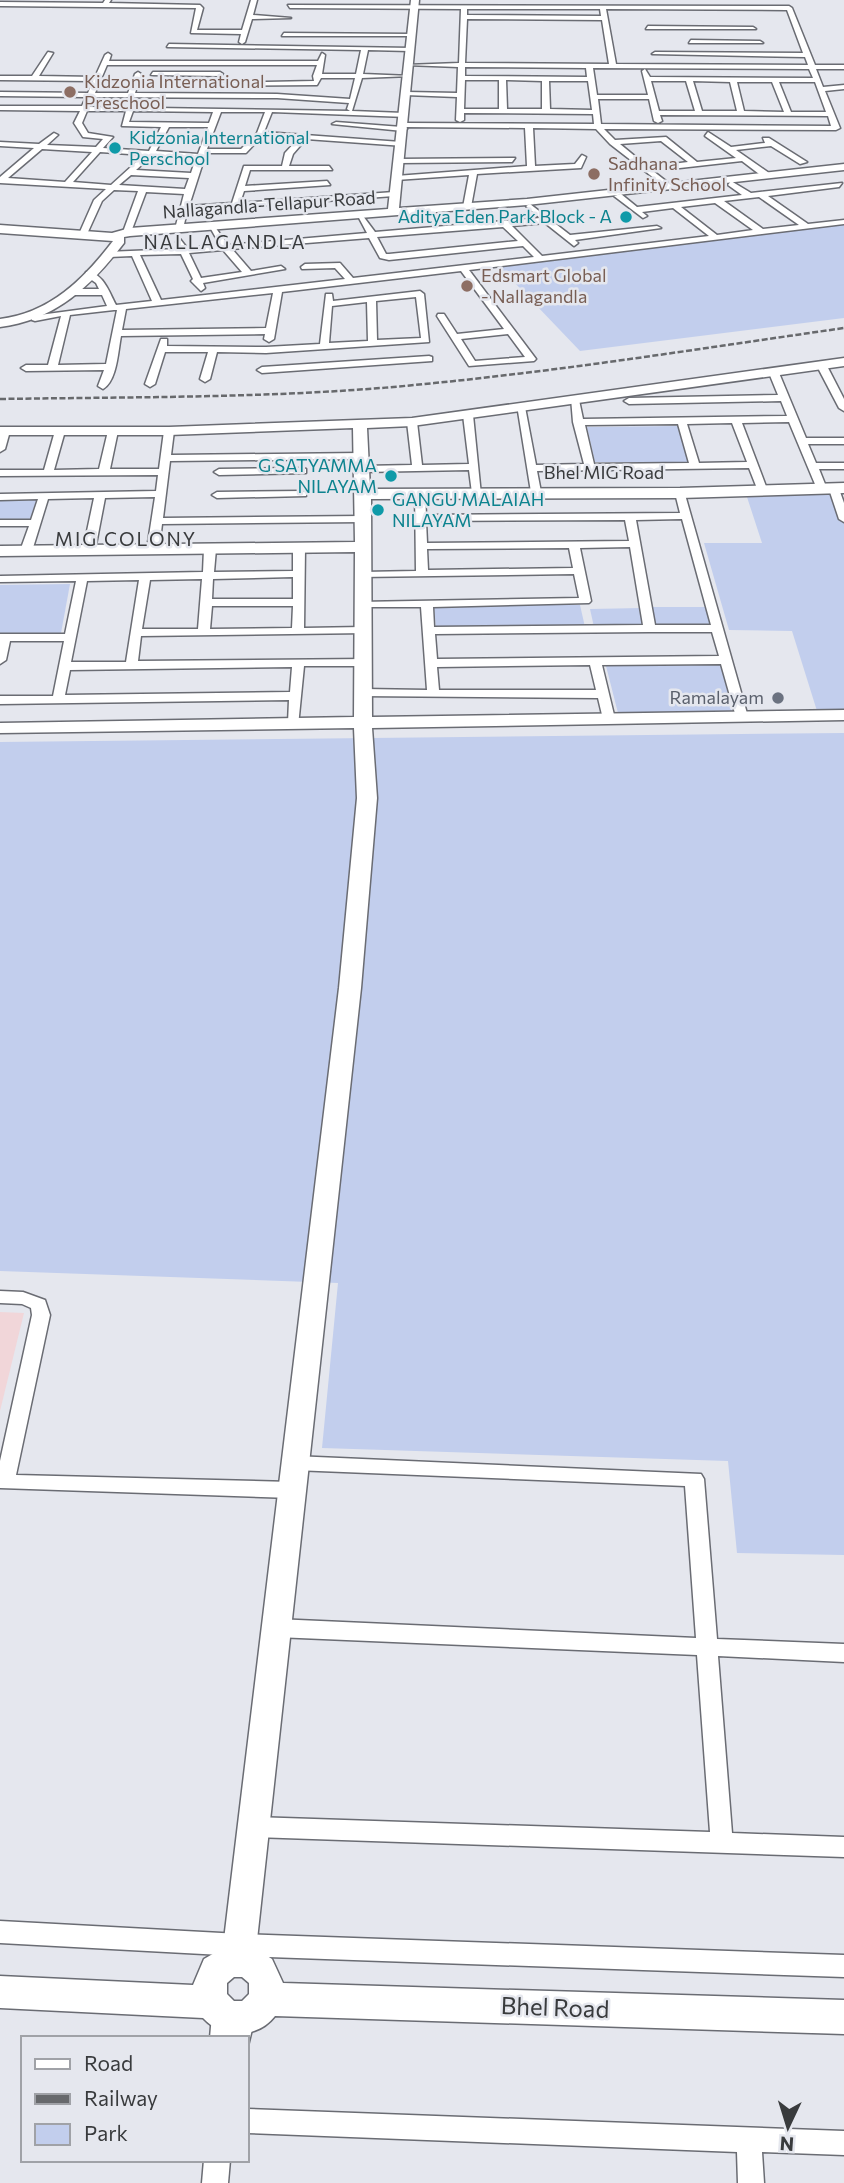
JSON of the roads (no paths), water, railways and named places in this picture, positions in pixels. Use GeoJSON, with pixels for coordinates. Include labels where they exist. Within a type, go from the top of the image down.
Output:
{"type":"FeatureCollection","features":[{"type":"Feature","properties":{"kind":"street"},"geometry":{"type":"LineString","coordinates":[[240,48],[254,0]]}},
{"type":"Feature","properties":{"kind":"street"},"geometry":{"type":"LineString","coordinates":[[278,56],[291,3],[328,6],[602,3],[789,8],[822,89],[831,102],[836,128],[320,123]]}},
{"type":"Feature","properties":{"kind":"street"},"geometry":{"type":"LineString","coordinates":[[411,69],[411,36],[418,3]]}},
{"type":"Feature","properties":{"kind":"street"},"geometry":{"type":"LineString","coordinates":[[398,213],[418,3]]}},
{"type":"Feature","properties":{"kind":"street"},"geometry":{"type":"LineString","coordinates":[[460,126],[463,3]]}},
{"type":"Feature","properties":{"kind":"street"},"geometry":{"type":"LineString","coordinates":[[602,3],[613,67]]}},
{"type":"Feature","properties":{"kind":"street"},"geometry":{"type":"LineString","coordinates":[[0,4],[198,6],[200,8],[193,32],[245,32]]}},
{"type":"Feature","properties":{"kind":"street"},"geometry":{"type":"LineString","coordinates":[[642,4],[658,67]]}},
{"type":"Feature","properties":{"kind":"street"},"geometry":{"type":"LineString","coordinates":[[327,16],[328,6]]}},
{"type":"Feature","properties":{"kind":"street"},"geometry":{"type":"LineString","coordinates":[[366,16],[367,6]]}},
{"type":"Feature","properties":{"kind":"street"},"geometry":{"type":"LineString","coordinates":[[746,8],[765,55]]}},
{"type":"Feature","properties":{"kind":"street"},"geometry":{"type":"LineString","coordinates":[[463,17],[604,18]]}},
{"type":"Feature","properties":{"kind":"street"},"geometry":{"type":"LineString","coordinates":[[249,18],[288,18]]}},
{"type":"Feature","properties":{"kind":"street"},"geometry":{"type":"LineString","coordinates":[[324,36],[326,26]]}},
{"type":"Feature","properties":{"kind":"street"},"geometry":{"type":"LineString","coordinates":[[363,36],[364,26]]}},
{"type":"Feature","properties":{"kind":"street"},"geometry":{"type":"LineString","coordinates":[[648,28],[754,29]]}},
{"type":"Feature","properties":{"kind":"street"},"geometry":{"type":"LineString","coordinates":[[685,28],[696,54]]}},
{"type":"Feature","properties":{"kind":"street"},"geometry":{"type":"LineString","coordinates":[[284,36],[411,36]]}},
{"type":"Feature","properties":{"kind":"street"},"geometry":{"type":"LineString","coordinates":[[691,42],[760,43]]}},
{"type":"Feature","properties":{"kind":"street"},"geometry":{"type":"LineString","coordinates":[[169,46],[240,48],[312,61]]}},
{"type":"Feature","properties":{"kind":"street"},"geometry":{"type":"LineString","coordinates":[[104,63],[225,63],[324,49],[410,49]]}},
{"type":"Feature","properties":{"kind":"street"},"geometry":{"type":"LineString","coordinates":[[312,61],[324,49]]}},
{"type":"Feature","properties":{"kind":"street"},"geometry":{"type":"LineString","coordinates":[[349,115],[365,49]]}},
{"type":"Feature","properties":{"kind":"street"},"geometry":{"type":"LineString","coordinates":[[66,184],[100,150],[109,136],[86,135],[78,123],[109,52]]}},
{"type":"Feature","properties":{"kind":"street"},"geometry":{"type":"LineString","coordinates":[[146,63],[152,52]]}},
{"type":"Feature","properties":{"kind":"street"},"geometry":{"type":"LineString","coordinates":[[34,78],[50,53]]}},
{"type":"Feature","properties":{"kind":"street"},"geometry":{"type":"LineString","coordinates":[[655,54],[808,55]]}},
{"type":"Feature","properties":{"kind":"street"},"geometry":{"type":"LineString","coordinates":[[278,56],[312,61]]}},
{"type":"Feature","properties":{"kind":"street"},"geometry":{"type":"LineString","coordinates":[[310,97],[317,80],[312,61]]}},
{"type":"Feature","properties":{"kind":"street"},"geometry":{"type":"LineString","coordinates":[[208,110],[225,63]]}},
{"type":"Feature","properties":{"kind":"street"},"geometry":{"type":"LineString","coordinates":[[216,84],[317,80],[460,66],[844,67]]}},
{"type":"Feature","properties":{"kind":"street"},"geometry":{"type":"LineString","coordinates":[[589,66],[598,126],[613,142],[668,187]]}},
{"type":"Feature","properties":{"kind":"street"},"geometry":{"type":"LineString","coordinates":[[644,67],[659,127]]}},
{"type":"Feature","properties":{"kind":"street"},"geometry":{"type":"LineString","coordinates":[[0,78],[98,76],[113,73]]}},
{"type":"Feature","properties":{"kind":"street"},"geometry":{"type":"LineString","coordinates":[[125,74],[220,74]]}},
{"type":"Feature","properties":{"kind":"street"},"geometry":{"type":"LineString","coordinates":[[131,95],[138,74]]}},
{"type":"Feature","properties":{"kind":"street"},"geometry":{"type":"LineString","coordinates":[[171,95],[178,74]]}},
{"type":"Feature","properties":{"kind":"street"},"geometry":{"type":"LineString","coordinates":[[460,78],[590,79]]}},
{"type":"Feature","properties":{"kind":"street"},"geometry":{"type":"LineString","coordinates":[[502,78],[503,111]]}},
{"type":"Feature","properties":{"kind":"street"},"geometry":{"type":"LineString","coordinates":[[544,78],[546,112]]}},
{"type":"Feature","properties":{"kind":"street"},"geometry":{"type":"LineString","coordinates":[[648,79],[819,80]]}},
{"type":"Feature","properties":{"kind":"street"},"geometry":{"type":"LineString","coordinates":[[689,80],[699,113]]}},
{"type":"Feature","properties":{"kind":"street"},"geometry":{"type":"LineString","coordinates":[[733,80],[741,113]]}},
{"type":"Feature","properties":{"kind":"street"},"geometry":{"type":"LineString","coordinates":[[775,80],[788,113]]}},
{"type":"Feature","properties":{"kind":"street"},"geometry":{"type":"LineString","coordinates":[[822,89],[844,87]]}},
{"type":"Feature","properties":{"kind":"street"},"geometry":{"type":"LineString","coordinates":[[0,94],[310,97],[353,100]]}},
{"type":"Feature","properties":{"kind":"street"},"geometry":{"type":"LineString","coordinates":[[20,109],[27,94]]}},
{"type":"Feature","properties":{"kind":"street"},"geometry":{"type":"LineString","coordinates":[[410,94],[461,94]]}},
{"type":"Feature","properties":{"kind":"street"},"geometry":{"type":"LineString","coordinates":[[593,97],[652,97]]}},
{"type":"Feature","properties":{"kind":"street"},"geometry":{"type":"LineString","coordinates":[[0,108],[269,110],[349,115],[406,124]]}},
{"type":"Feature","properties":{"kind":"street"},"geometry":{"type":"LineString","coordinates":[[130,109],[125,124],[213,125]]}},
{"type":"Feature","properties":{"kind":"street"},"geometry":{"type":"LineString","coordinates":[[209,298],[195,281],[182,251],[182,231],[188,191],[218,109]]}},
{"type":"Feature","properties":{"kind":"street"},"geometry":{"type":"LineString","coordinates":[[0,144],[151,153],[243,151],[260,134],[269,110]]}},
{"type":"Feature","properties":{"kind":"street"},"geometry":{"type":"LineString","coordinates":[[460,111],[596,113]]}},
{"type":"Feature","properties":{"kind":"street"},"geometry":{"type":"LineString","coordinates":[[656,113],[788,113],[844,116]]}},
{"type":"Feature","properties":{"kind":"street"},"geometry":{"type":"LineString","coordinates":[[264,120],[278,121]]}},
{"type":"Feature","properties":{"kind":"street"},"geometry":{"type":"LineString","coordinates":[[404,161],[401,144],[406,124]]}},
{"type":"Feature","properties":{"kind":"street"},"geometry":{"type":"LineString","coordinates":[[83,234],[98,201],[110,187],[151,153],[166,125]]}},
{"type":"Feature","properties":{"kind":"street"},"geometry":{"type":"LineString","coordinates":[[529,126],[531,164]]}},
{"type":"Feature","properties":{"kind":"street"},"geometry":{"type":"LineString","coordinates":[[260,134],[401,144]]}},
{"type":"Feature","properties":{"kind":"street"},"geometry":{"type":"LineString","coordinates":[[708,134],[766,175]]}},
{"type":"Feature","properties":{"kind":"street"},"geometry":{"type":"LineString","coordinates":[[0,181],[54,135]]}},
{"type":"Feature","properties":{"kind":"street"},"geometry":{"type":"LineString","coordinates":[[285,168],[289,153],[303,137]]}},
{"type":"Feature","properties":{"kind":"street"},"geometry":{"type":"LineString","coordinates":[[613,142],[663,139],[695,164]]}},
{"type":"Feature","properties":{"kind":"street"},"geometry":{"type":"LineString","coordinates":[[729,149],[769,142],[803,162]]}},
{"type":"Feature","properties":{"kind":"street"},"geometry":{"type":"LineString","coordinates":[[404,161],[578,166],[582,157]]}},
{"type":"Feature","properties":{"kind":"street"},"geometry":{"type":"LineString","coordinates":[[647,169],[744,159]]}},
{"type":"Feature","properties":{"kind":"street"},"geometry":{"type":"LineString","coordinates":[[401,178],[473,173],[531,164]]}},
{"type":"Feature","properties":{"kind":"street"},"geometry":{"type":"LineString","coordinates":[[235,206],[247,168],[329,165],[325,199]]}},
{"type":"Feature","properties":{"kind":"street","name":"Nallagandla-Tellapur Road"},"geometry":{"type":"LineString","coordinates":[[113,236],[467,207],[844,169]]}},
{"type":"Feature","properties":{"kind":"street"},"geometry":{"type":"LineString","coordinates":[[821,171],[841,187]]}},
{"type":"Feature","properties":{"kind":"street","name":"Nallagandla-Tellapur Road"},"geometry":{"type":"LineString","coordinates":[[113,236],[530,206],[821,171]]}},
{"type":"Feature","properties":{"kind":"street"},"geometry":{"type":"LineString","coordinates":[[128,172],[194,176]]}},
{"type":"Feature","properties":{"kind":"street"},"geometry":{"type":"LineString","coordinates":[[467,207],[473,173]]}},
{"type":"Feature","properties":{"kind":"street"},"geometry":{"type":"LineString","coordinates":[[398,213],[394,194],[401,178]]}},
{"type":"Feature","properties":{"kind":"street"},"geometry":{"type":"LineString","coordinates":[[0,181],[188,191]]}},
{"type":"Feature","properties":{"kind":"street"},"geometry":{"type":"LineString","coordinates":[[240,190],[327,183]]}},
{"type":"Feature","properties":{"kind":"street"},"geometry":{"type":"LineString","coordinates":[[731,183],[749,196]]}},
{"type":"Feature","properties":{"kind":"street"},"geometry":{"type":"LineString","coordinates":[[635,209],[841,187]]}},
{"type":"Feature","properties":{"kind":"street"},"geometry":{"type":"LineString","coordinates":[[0,320],[25,314],[47,300],[106,245],[105,241],[113,236],[143,189]]}},
{"type":"Feature","properties":{"kind":"street"},"geometry":{"type":"LineString","coordinates":[[184,209],[394,194]]}},
{"type":"Feature","properties":{"kind":"street"},"geometry":{"type":"LineString","coordinates":[[761,195],[806,226]]}},
{"type":"Feature","properties":{"kind":"street"},"geometry":{"type":"LineString","coordinates":[[618,196],[673,242]]}},
{"type":"Feature","properties":{"kind":"street"},"geometry":{"type":"LineString","coordinates":[[717,200],[761,232]]}},
{"type":"Feature","properties":{"kind":"street"},"geometry":{"type":"LineString","coordinates":[[674,205],[714,236]]}},
{"type":"Feature","properties":{"kind":"street"},"geometry":{"type":"LineString","coordinates":[[530,206],[584,252]]}},
{"type":"Feature","properties":{"kind":"street"},"geometry":{"type":"LineString","coordinates":[[182,231],[193,215],[247,209]]}},
{"type":"Feature","properties":{"kind":"street"},"geometry":{"type":"LineString","coordinates":[[363,218],[383,256],[393,258],[525,243]]}},
{"type":"Feature","properties":{"kind":"street"},"geometry":{"type":"LineString","coordinates":[[109,254],[182,251],[547,220]]}},
{"type":"Feature","properties":{"kind":"street"},"geometry":{"type":"LineString","coordinates":[[52,368],[66,313],[844,222]]}},
{"type":"Feature","properties":{"kind":"street"},"geometry":{"type":"LineString","coordinates":[[505,224],[539,257]]}},
{"type":"Feature","properties":{"kind":"street"},"geometry":{"type":"LineString","coordinates":[[568,238],[657,228]]}},
{"type":"Feature","properties":{"kind":"street"},"geometry":{"type":"LineString","coordinates":[[215,229],[225,247],[248,274]]}},
{"type":"Feature","properties":{"kind":"street"},"geometry":{"type":"LineString","coordinates":[[0,231],[113,236]]}},
{"type":"Feature","properties":{"kind":"street"},"geometry":{"type":"LineString","coordinates":[[0,231],[113,236],[119,242],[71,292],[47,312],[35,317]]}},
{"type":"Feature","properties":{"kind":"street"},"geometry":{"type":"LineString","coordinates":[[135,253],[158,304]]}},
{"type":"Feature","properties":{"kind":"street"},"geometry":{"type":"LineString","coordinates":[[306,267],[337,265],[351,281]]}},
{"type":"Feature","properties":{"kind":"street"},"geometry":{"type":"LineString","coordinates":[[397,265],[406,274]]}},
{"type":"Feature","properties":{"kind":"street"},"geometry":{"type":"LineString","coordinates":[[442,316],[472,364],[531,359],[463,267]]}},
{"type":"Feature","properties":{"kind":"street"},"geometry":{"type":"LineString","coordinates":[[195,281],[281,269]]}},
{"type":"Feature","properties":{"kind":"street"},"geometry":{"type":"LineString","coordinates":[[89,274],[100,282],[117,308],[117,333],[103,386]]}},
{"type":"Feature","properties":{"kind":"street"},"geometry":{"type":"LineString","coordinates":[[324,347],[330,284]]}},
{"type":"Feature","properties":{"kind":"street"},"geometry":{"type":"LineString","coordinates":[[278,290],[262,374],[429,359]]}},
{"type":"Feature","properties":{"kind":"street"},"geometry":{"type":"LineString","coordinates":[[71,292],[105,292]]}},
{"type":"Feature","properties":{"kind":"street"},"geometry":{"type":"LineString","coordinates":[[161,349],[266,351],[426,340],[420,294],[328,304]]}},
{"type":"Feature","properties":{"kind":"street"},"geometry":{"type":"LineString","coordinates":[[371,298],[373,344]]}},
{"type":"Feature","properties":{"kind":"street"},"geometry":{"type":"LineString","coordinates":[[0,320],[58,314]]}},
{"type":"Feature","properties":{"kind":"street"},"geometry":{"type":"LineString","coordinates":[[117,333],[271,331]]}},
{"type":"Feature","properties":{"kind":"street"},"geometry":{"type":"LineString","coordinates":[[456,337],[512,331]]}},
{"type":"Feature","properties":{"kind":"street"},"geometry":{"type":"LineString","coordinates":[[150,384],[167,332]]}},
{"type":"Feature","properties":{"kind":"street"},"geometry":{"type":"LineString","coordinates":[[205,379],[213,350]]}},
{"type":"Feature","properties":{"kind":"street"},"geometry":{"type":"LineString","coordinates":[[826,371],[844,362]]}},
{"type":"Feature","properties":{"kind":"street"},"geometry":{"type":"LineString","coordinates":[[26,368],[110,367]]}},
{"type":"Feature","properties":{"kind":"street"},"geometry":{"type":"LineString","coordinates":[[826,371],[844,408]]}},
{"type":"Feature","properties":{"kind":"street"},"geometry":{"type":"LineString","coordinates":[[628,397],[774,373],[826,371],[844,376]]}},
{"type":"Feature","properties":{"kind":"street"},"geometry":{"type":"LineString","coordinates":[[774,373],[813,466],[833,488],[844,519]]}},
{"type":"Feature","properties":{"kind":"street"},"geometry":{"type":"LineString","coordinates":[[628,397],[635,422]]}},
{"type":"Feature","properties":{"kind":"street"},"geometry":{"type":"LineString","coordinates":[[0,449],[3,431],[170,432],[360,425],[412,422],[574,400],[628,397],[784,397]]}},
{"type":"Feature","properties":{"kind":"street"},"geometry":{"type":"LineString","coordinates":[[574,400],[590,467]]}},
{"type":"Feature","properties":{"kind":"street"},"geometry":{"type":"LineString","coordinates":[[520,407],[536,492]]}},
{"type":"Feature","properties":{"kind":"street"},"geometry":{"type":"LineString","coordinates":[[468,415],[477,493]]}},
{"type":"Feature","properties":{"kind":"street"},"geometry":{"type":"LineString","coordinates":[[578,422],[795,419]]}},
{"type":"Feature","properties":{"kind":"street"},"geometry":{"type":"LineString","coordinates":[[736,420],[762,489]]}},
{"type":"Feature","properties":{"kind":"street"},"geometry":{"type":"LineString","coordinates":[[412,422],[417,468]]}},
{"type":"Feature","properties":{"kind":"street"},"geometry":{"type":"LineString","coordinates":[[682,422],[695,466]]}},
{"type":"Feature","properties":{"kind":"street"},"geometry":{"type":"LineString","coordinates":[[239,1953],[263,1972],[268,1990],[234,2018],[209,1983],[220,1967],[239,1953],[351,975],[367,798],[363,722],[363,494],[360,425]]}},
{"type":"Feature","properties":{"kind":"street"},"geometry":{"type":"LineString","coordinates":[[48,473],[60,431]]}},
{"type":"Feature","properties":{"kind":"street"},"geometry":{"type":"LineString","coordinates":[[104,472],[113,431]]}},
{"type":"Feature","properties":{"kind":"street"},"geometry":{"type":"LineString","coordinates":[[153,549],[170,432]]}},
{"type":"Feature","properties":{"kind":"street"},"geometry":{"type":"LineString","coordinates":[[802,441],[844,441]]}},
{"type":"Feature","properties":{"kind":"street"},"geometry":{"type":"LineString","coordinates":[[215,520],[220,457]]}},
{"type":"Feature","properties":{"kind":"street"},"geometry":{"type":"LineString","coordinates":[[165,458],[301,457],[417,468],[474,467]]}},
{"type":"Feature","properties":{"kind":"street"},"geometry":{"type":"LineString","coordinates":[[301,457],[302,520]]}},
{"type":"Feature","properties":{"kind":"street"},"geometry":{"type":"LineString","coordinates":[[531,468],[753,465]]}},
{"type":"Feature","properties":{"kind":"street"},"geometry":{"type":"LineString","coordinates":[[813,466],[844,466]]}},
{"type":"Feature","properties":{"kind":"street"},"geometry":{"type":"LineString","coordinates":[[219,472],[302,471]]}},
{"type":"Feature","properties":{"kind":"street"},"geometry":{"type":"LineString","coordinates":[[0,473],[163,472]]}},
{"type":"Feature","properties":{"kind":"street","name":"Bhel MIG Road"},"geometry":{"type":"LineString","coordinates":[[363,494],[680,493],[833,488]]}},
{"type":"Feature","properties":{"kind":"street"},"geometry":{"type":"LineString","coordinates":[[680,493],[743,717]]}},
{"type":"Feature","properties":{"kind":"street"},"geometry":{"type":"LineString","coordinates":[[0,497],[159,494]]}},
{"type":"Feature","properties":{"kind":"street"},"geometry":{"type":"LineString","coordinates":[[217,495],[302,494]]}},
{"type":"Feature","properties":{"kind":"street"},"geometry":{"type":"LineString","coordinates":[[420,494],[422,574]]}},
{"type":"Feature","properties":{"kind":"street"},"geometry":{"type":"LineString","coordinates":[[89,550],[100,495]]}},
{"type":"Feature","properties":{"kind":"street"},"geometry":{"type":"LineString","coordinates":[[26,551],[44,496]]}},
{"type":"Feature","properties":{"kind":"street"},"geometry":{"type":"LineString","coordinates":[[629,516],[650,629]]}},
{"type":"Feature","properties":{"kind":"street"},"geometry":{"type":"LineString","coordinates":[[421,518],[687,516]]}},
{"type":"Feature","properties":{"kind":"street"},"geometry":{"type":"LineString","coordinates":[[156,521],[363,519]]}},
{"type":"Feature","properties":{"kind":"street"},"geometry":{"type":"LineString","coordinates":[[0,523],[36,523]]}},
{"type":"Feature","properties":{"kind":"street"},"geometry":{"type":"LineString","coordinates":[[422,546],[635,544]]}},
{"type":"Feature","properties":{"kind":"street"},"geometry":{"type":"LineString","coordinates":[[363,604],[585,601],[574,545]]}},
{"type":"Feature","properties":{"kind":"street"},"geometry":{"type":"LineString","coordinates":[[0,551],[363,547]]}},
{"type":"Feature","properties":{"kind":"street"},"geometry":{"type":"LineString","coordinates":[[298,632],[299,548]]}},
{"type":"Feature","properties":{"kind":"street"},"geometry":{"type":"LineString","coordinates":[[204,632],[210,549]]}},
{"type":"Feature","properties":{"kind":"street"},"geometry":{"type":"LineString","coordinates":[[363,575],[579,571]]}},
{"type":"Feature","properties":{"kind":"street"},"geometry":{"type":"LineString","coordinates":[[0,579],[299,573]]}},
{"type":"Feature","properties":{"kind":"street"},"geometry":{"type":"LineString","coordinates":[[131,665],[145,576]]}},
{"type":"Feature","properties":{"kind":"street"},"geometry":{"type":"LineString","coordinates":[[58,699],[82,578]]}},
{"type":"Feature","properties":{"kind":"street"},"geometry":{"type":"LineString","coordinates":[[206,603],[299,602]]}},
{"type":"Feature","properties":{"kind":"street"},"geometry":{"type":"LineString","coordinates":[[427,603],[433,694]]}},
{"type":"Feature","properties":{"kind":"street"},"geometry":{"type":"LineString","coordinates":[[429,631],[718,628]]}},
{"type":"Feature","properties":{"kind":"street"},"geometry":{"type":"LineString","coordinates":[[136,632],[363,631]]}},
{"type":"Feature","properties":{"kind":"street"},"geometry":{"type":"LineString","coordinates":[[0,660],[3,638],[70,637]]}},
{"type":"Feature","properties":{"kind":"street"},"geometry":{"type":"LineString","coordinates":[[431,663],[727,660]]}},
{"type":"Feature","properties":{"kind":"street"},"geometry":{"type":"LineString","coordinates":[[64,666],[364,662]]}},
{"type":"Feature","properties":{"kind":"street"},"geometry":{"type":"LineString","coordinates":[[595,662],[609,719]]}},
{"type":"Feature","properties":{"kind":"street"},"geometry":{"type":"LineString","coordinates":[[294,723],[298,663]]}},
{"type":"Feature","properties":{"kind":"street"},"geometry":{"type":"LineString","coordinates":[[364,693],[603,695]]}},
{"type":"Feature","properties":{"kind":"street"},"geometry":{"type":"LineString","coordinates":[[0,700],[296,696]]}},
{"type":"Feature","properties":{"kind":"street"},"geometry":{"type":"LineString","coordinates":[[0,728],[844,715]]}},
{"type":"Feature","properties":{"kind":"street"},"geometry":{"type":"LineString","coordinates":[[0,1297],[23,1298],[40,1304],[41,1315],[5,1482],[291,1490]]}},
{"type":"Feature","properties":{"kind":"street"},"geometry":{"type":"LineString","coordinates":[[294,1463],[694,1479],[722,1843]]}},
{"type":"Feature","properties":{"kind":"street"},"geometry":{"type":"LineString","coordinates":[[276,1628],[844,1653]]}},
{"type":"Feature","properties":{"kind":"street"},"geometry":{"type":"LineString","coordinates":[[254,1828],[844,1847]]}},
{"type":"Feature","properties":{"kind":"street"},"geometry":{"type":"LineString","coordinates":[[0,1932],[239,1953],[844,1966]]}},
{"type":"Feature","properties":{"kind":"street","name":"Bhel Road"},"geometry":{"type":"LineString","coordinates":[[0,1992],[234,2018],[844,2017]]}},
{"type":"Feature","properties":{"kind":"street"},"geometry":{"type":"LineString","coordinates":[[248,2121],[844,2143]]}},
{"type":"Feature","properties":{"kind":"street"},"geometry":{"type":"LineString","coordinates":[[749,2139],[751,2183]]}},
{"type":"Feature","properties":{"kind":"street"},"geometry":{"type":"LineString","coordinates":[[215,2183],[217,2162]]}},
{"type":"Feature","properties":{"kind":"railway"},"geometry":{"type":"LineString","coordinates":[[0,399],[239,395],[381,388],[555,369],[844,328]]}},
{"type":"Feature","properties":{"kind":"place","name":"Kidzonia International Preschool"},"geometry":{"type":"Point","coordinates":[70,92]}},
{"type":"Feature","properties":{"kind":"place","name":"Kidzonia International Perschool"},"geometry":{"type":"Point","coordinates":[115,148]}},
{"type":"Feature","properties":{"kind":"place","name":"Sadhana Infinity School"},"geometry":{"type":"Point","coordinates":[594,174]}},
{"type":"Feature","properties":{"kind":"place","name":"Aditya Eden Park Block - A"},"geometry":{"type":"Point","coordinates":[626,217]}},
{"type":"Feature","properties":{"kind":"place","name":"Edsmart Global - Nallagandla"},"geometry":{"type":"Point","coordinates":[467,286]}},
{"type":"Feature","properties":{"kind":"place","name":"G SATYAMMA NILAYAM"},"geometry":{"type":"Point","coordinates":[391,476]}},
{"type":"Feature","properties":{"kind":"place","name":"GANGU MALAIAH NILAYAM"},"geometry":{"type":"Point","coordinates":[378,510]}},
{"type":"Feature","properties":{"kind":"place","name":"Ramalayam"},"geometry":{"type":"Point","coordinates":[778,698]}},
{"type":"Feature","properties":{"kind":"district","name":"NALLAGANDLA"},"geometry":{"type":"Point","coordinates":[225,242]}},
{"type":"Feature","properties":{"kind":"district","name":"MIG COLONY"},"geometry":{"type":"Point","coordinates":[126,539]}}]}
